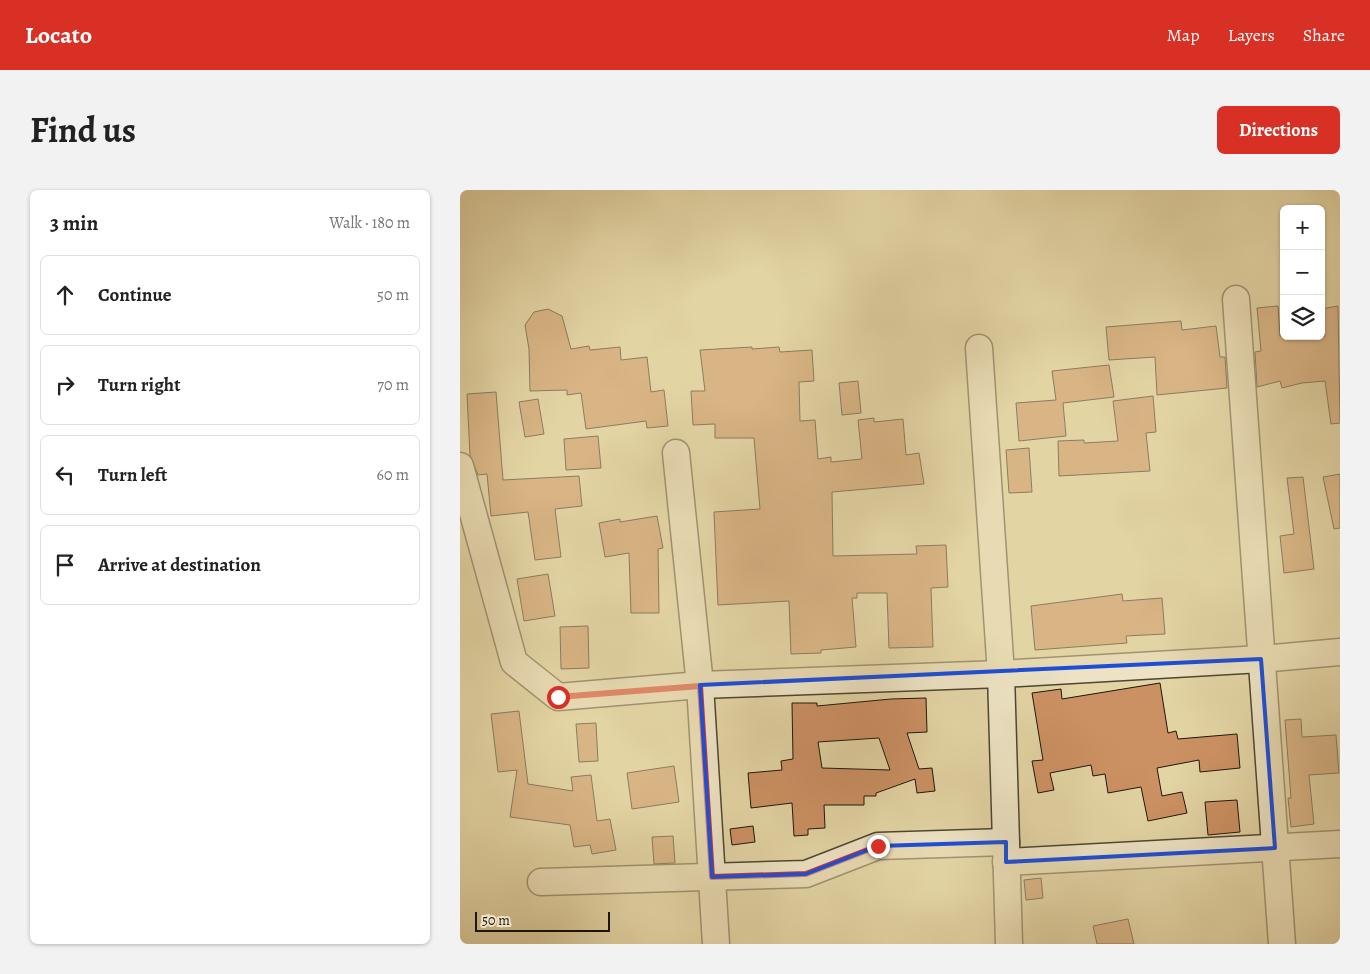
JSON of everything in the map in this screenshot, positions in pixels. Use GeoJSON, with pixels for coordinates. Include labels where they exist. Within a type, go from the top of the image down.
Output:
{"type":"FeatureCollection","features":[{"type":"Feature","properties":{"kind":"street"},"geometry":{"type":"LineString","coordinates":[[1236,299],[1282,944]]}},
{"type":"Feature","properties":{"kind":"street"},"geometry":{"type":"LineString","coordinates":[[979,348],[1001,674],[1009,944]]}},
{"type":"Feature","properties":{"kind":"street"},"geometry":{"type":"LineString","coordinates":[[676,453],[700,686],[716,944]]}},
{"type":"Feature","properties":{"kind":"street"},"geometry":{"type":"LineString","coordinates":[[460,466],[514,662],[558,697],[700,686],[1001,674],[1262,659],[1340,652]]}},
{"type":"Feature","properties":{"kind":"street"},"geometry":{"type":"LineString","coordinates":[[541,882],[806,874],[878,846],[1006,852],[1275,848],[1340,844]]}},
{"type":"Feature","properties":{"kind":"highlighted area"},"geometry":{"type":"Polygon","coordinates":[[[1261,659],[1275,848],[1006,862],[1006,842],[878,846],[806,874],[712,877],[700,685],[1261,659]]]}},
{"type":"Feature","properties":{"kind":"building"},"geometry":{"type":"Polygon","coordinates":[[[1278,306],[1280,340],[1325,340],[1325,308],[1338,306],[1340,423],[1331,424],[1325,381],[1302,383],[1282,388],[1280,381],[1257,387],[1255,352],[1261,351],[1257,308],[1278,306]]]}},
{"type":"Feature","properties":{"kind":"building"},"geometry":{"type":"Polygon","coordinates":[[[548,309],[562,316],[571,349],[589,346],[590,350],[620,347],[621,360],[647,357],[651,392],[664,390],[668,426],[647,428],[646,421],[586,429],[581,393],[567,395],[567,390],[530,391],[529,349],[525,325],[534,312],[548,309]]]}},
{"type":"Feature","properties":{"kind":"building"},"geometry":{"type":"Polygon","coordinates":[[[1181,321],[1182,330],[1216,326],[1220,357],[1225,357],[1227,388],[1157,395],[1155,357],[1109,360],[1106,327],[1181,321]]]}},
{"type":"Feature","properties":{"kind":"building"},"geometry":{"type":"Polygon","coordinates":[[[752,347],[752,349],[779,347],[780,352],[812,350],[814,381],[799,382],[800,421],[815,420],[818,459],[831,457],[831,462],[862,459],[858,420],[874,418],[874,422],[903,419],[906,455],[919,453],[924,484],[832,492],[833,556],[917,554],[916,546],[946,545],[948,587],[931,588],[933,647],[889,648],[887,593],[857,593],[857,598],[852,598],[856,647],[821,650],[821,653],[791,654],[789,601],[718,605],[714,512],[760,509],[754,438],[715,438],[715,424],[693,425],[691,391],[705,391],[700,350],[752,347]]]}},
{"type":"Feature","properties":{"kind":"building"},"geometry":{"type":"Polygon","coordinates":[[[1109,365],[1114,397],[1063,403],[1066,436],[1019,441],[1016,403],[1056,400],[1052,371],[1109,365]]]}},
{"type":"Feature","properties":{"kind":"building"},"geometry":{"type":"Polygon","coordinates":[[[858,381],[861,413],[842,415],[839,383],[858,381]]]}},
{"type":"Feature","properties":{"kind":"building"},"geometry":{"type":"Polygon","coordinates":[[[496,392],[503,480],[579,476],[582,506],[555,509],[561,557],[535,560],[528,512],[491,516],[487,474],[478,475],[470,455],[467,394],[496,392]]]}},
{"type":"Feature","properties":{"kind":"building"},"geometry":{"type":"Polygon","coordinates":[[[1153,396],[1156,432],[1146,433],[1150,471],[1059,476],[1058,441],[1084,440],[1084,443],[1118,441],[1113,401],[1153,396]]]}},
{"type":"Feature","properties":{"kind":"building"},"geometry":{"type":"Polygon","coordinates":[[[538,399],[544,434],[525,437],[519,402],[538,399]]]}},
{"type":"Feature","properties":{"kind":"building"},"geometry":{"type":"Polygon","coordinates":[[[598,436],[601,468],[566,470],[564,439],[598,436]]]}},
{"type":"Feature","properties":{"kind":"building"},"geometry":{"type":"Polygon","coordinates":[[[1029,448],[1032,492],[1009,493],[1006,450],[1029,448]]]}},
{"type":"Feature","properties":{"kind":"building"},"geometry":{"type":"Polygon","coordinates":[[[1340,474],[1340,528],[1334,529],[1323,477],[1340,474]]]}},
{"type":"Feature","properties":{"kind":"building"},"geometry":{"type":"Polygon","coordinates":[[[1303,477],[1314,569],[1284,573],[1280,536],[1294,534],[1287,478],[1303,477]]]}},
{"type":"Feature","properties":{"kind":"building"},"geometry":{"type":"Polygon","coordinates":[[[657,516],[663,548],[658,549],[659,613],[631,613],[629,553],[605,557],[599,523],[620,519],[620,522],[657,516]]]}},
{"type":"Feature","properties":{"kind":"building"},"geometry":{"type":"Polygon","coordinates":[[[548,574],[555,616],[524,621],[517,579],[548,574]]]}},
{"type":"Feature","properties":{"kind":"building"},"geometry":{"type":"Polygon","coordinates":[[[1122,594],[1123,601],[1162,598],[1165,634],[1126,636],[1127,643],[1035,650],[1031,606],[1122,594]]]}},
{"type":"Feature","properties":{"kind":"building"},"geometry":{"type":"Polygon","coordinates":[[[588,626],[589,668],[561,669],[560,627],[588,626]]]}},
{"type":"Feature","properties":{"kind":"building"},"geometry":{"type":"Polygon","coordinates":[[[1160,683],[1168,733],[1176,731],[1178,739],[1237,734],[1240,768],[1200,772],[1199,760],[1157,768],[1162,796],[1182,792],[1187,813],[1148,821],[1141,787],[1108,793],[1105,774],[1093,776],[1091,765],[1050,773],[1054,790],[1038,793],[1032,761],[1043,760],[1032,693],[1061,689],[1062,699],[1160,683]]]}},
{"type":"Feature","properties":{"kind":"building"},"geometry":{"type":"Polygon","coordinates":[[[926,698],[927,732],[907,733],[919,769],[932,768],[935,791],[917,793],[915,779],[876,793],[876,796],[864,796],[864,805],[824,805],[825,828],[808,829],[808,835],[794,836],[792,803],[751,808],[748,773],[782,770],[781,761],[793,759],[792,703],[817,703],[817,706],[891,699],[926,698]],[[879,738],[818,742],[822,768],[890,770],[879,738]]]}},
{"type":"Feature","properties":{"kind":"building"},"geometry":{"type":"Polygon","coordinates":[[[519,711],[528,784],[573,791],[571,777],[591,775],[597,821],[610,819],[616,850],[592,854],[590,845],[574,847],[570,825],[510,817],[517,770],[498,772],[491,714],[519,711]]]}},
{"type":"Feature","properties":{"kind":"building"},"geometry":{"type":"Polygon","coordinates":[[[1301,719],[1302,737],[1336,735],[1339,773],[1309,775],[1314,824],[1291,827],[1288,798],[1291,798],[1285,720],[1301,719]]]}},
{"type":"Feature","properties":{"kind":"building"},"geometry":{"type":"Polygon","coordinates":[[[596,723],[598,761],[579,762],[576,724],[596,723]]]}},
{"type":"Feature","properties":{"kind":"building"},"geometry":{"type":"Polygon","coordinates":[[[674,766],[679,802],[632,809],[627,773],[674,766]]]}},
{"type":"Feature","properties":{"kind":"building"},"geometry":{"type":"Polygon","coordinates":[[[1237,800],[1240,832],[1208,835],[1205,802],[1237,800]]]}},
{"type":"Feature","properties":{"kind":"building"},"geometry":{"type":"Polygon","coordinates":[[[753,826],[755,842],[732,845],[730,829],[753,826]]]}},
{"type":"Feature","properties":{"kind":"building"},"geometry":{"type":"Polygon","coordinates":[[[673,836],[675,863],[654,864],[652,837],[673,836]]]}},
{"type":"Feature","properties":{"kind":"building"},"geometry":{"type":"Polygon","coordinates":[[[1041,878],[1043,898],[1026,900],[1024,880],[1041,878]]]}},
{"type":"Feature","properties":{"kind":"building"},"geometry":{"type":"Polygon","coordinates":[[[1128,919],[1134,944],[1097,944],[1093,926],[1128,919]]]}},
{"type":"Feature","properties":{"kind":"route"},"geometry":{"type":"LineString","coordinates":[[558,697],[700,686],[712,877],[806,874],[878,846]]}}]}
